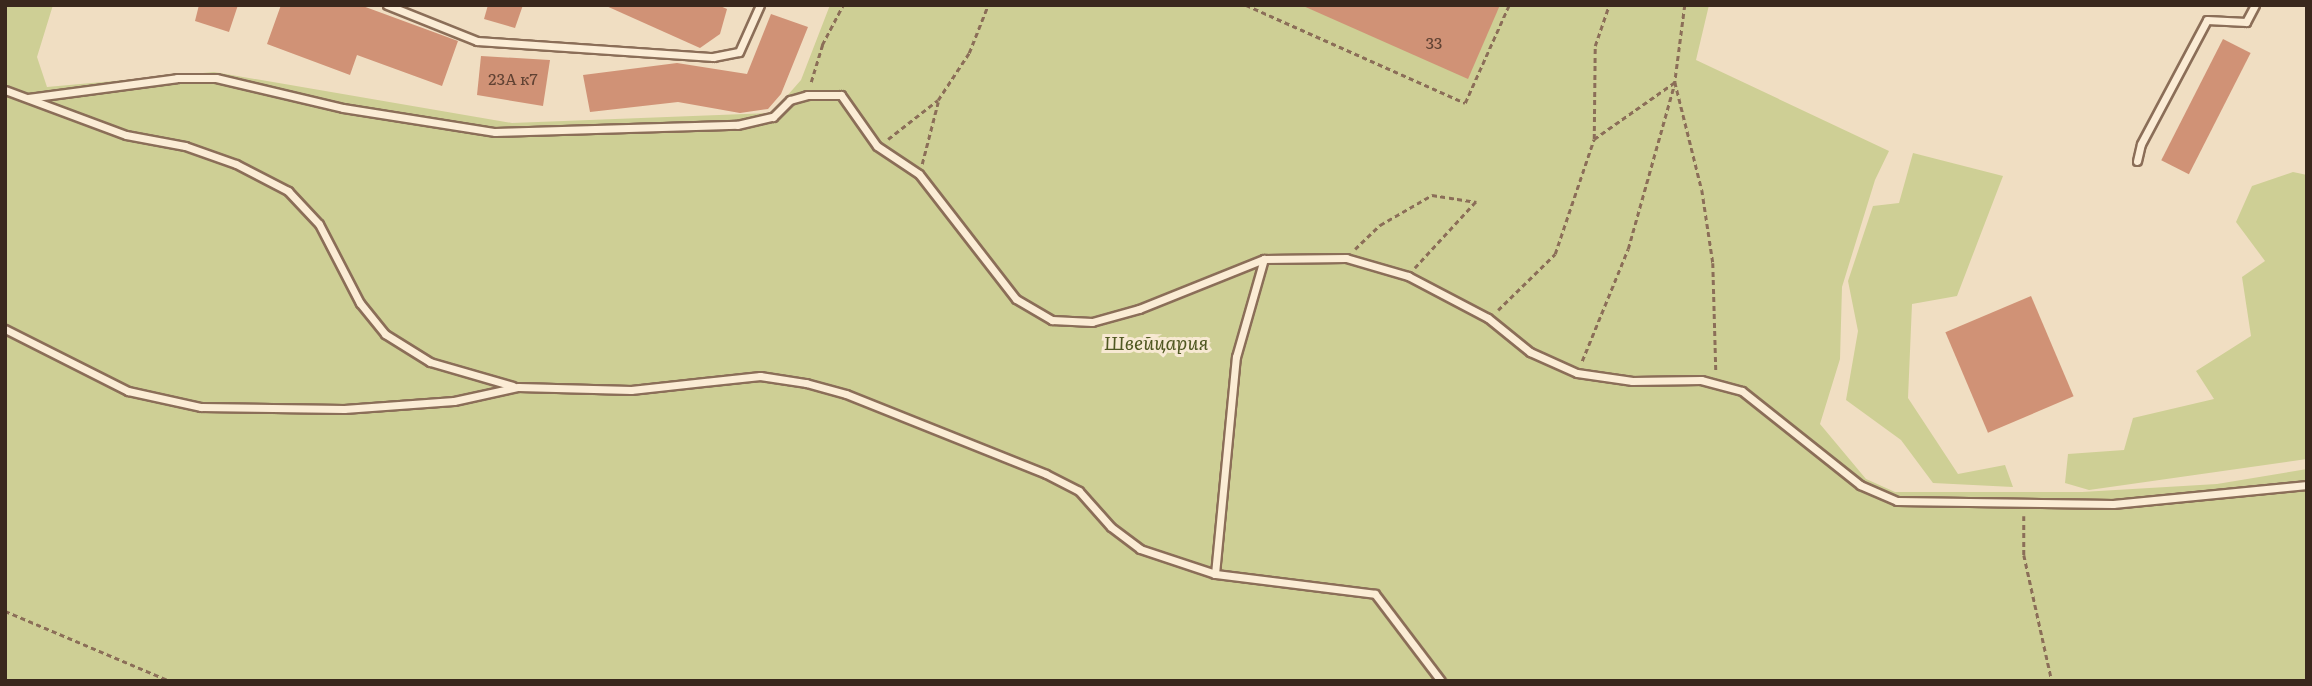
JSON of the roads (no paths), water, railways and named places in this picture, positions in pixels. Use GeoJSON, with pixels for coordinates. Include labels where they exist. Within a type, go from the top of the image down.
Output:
{"type":"FeatureCollection","features":[{"type":"Feature","properties":{"kind":"lane"},"geometry":{"type":"LineString","coordinates":[[387,5],[477,41],[713,57],[739,51],[760,5]]}},
{"type":"Feature","properties":{"kind":"lane"},"geometry":{"type":"LineString","coordinates":[[2137,161],[2141,144],[2207,20],[2246,22],[2255,5]]}},
{"type":"Feature","properties":{"kind":"lane"},"geometry":{"type":"LineString","coordinates":[[29,98],[216,78],[343,108],[495,132],[737,125],[773,117],[790,100],[807,95],[841,95],[877,146],[919,174],[1016,299],[1052,320],[1092,322],[1139,309],[1264,259],[1346,258],[1409,276],[1488,318],[1530,352],[1577,373],[1718,385],[1742,391],[1860,485],[1883,497],[2113,504],[2307,485]]}},
{"type":"Feature","properties":{"kind":"lane"},"geometry":{"type":"LineString","coordinates":[[5,90],[126,135],[223,159],[288,191],[319,225],[360,303],[385,334],[430,362],[485,382],[519,387],[631,390],[760,376],[846,394],[1046,474],[1079,491],[1111,527],[1140,549],[1215,574],[1375,594],[1441,681]]}},
{"type":"Feature","properties":{"kind":"lane"},"geometry":{"type":"LineString","coordinates":[[1215,574],[1236,357],[1264,259]]}},
{"type":"Feature","properties":{"kind":"lane"},"geometry":{"type":"LineString","coordinates":[[5,329],[128,391],[201,407],[344,409],[454,401],[519,387]]}},
{"type":"Feature","properties":{"kind":"park label","name":"Швейцария"},"geometry":{"type":"Point","coordinates":[1156,343]}}]}
